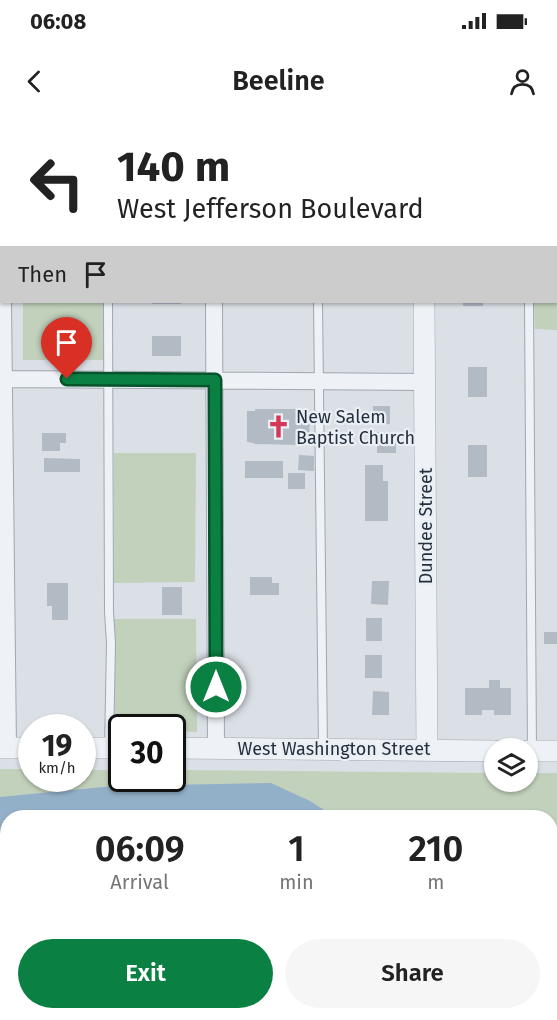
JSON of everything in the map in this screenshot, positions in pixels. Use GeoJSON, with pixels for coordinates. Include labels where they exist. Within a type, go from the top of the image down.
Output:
{"type":"FeatureCollection","features":[{"type":"Feature","properties":{"kind":"street"},"geometry":{"type":"LineString","coordinates":[[3,303],[4,748]]}},
{"type":"Feature","properties":{"kind":"street"},"geometry":{"type":"LineString","coordinates":[[214,303],[216,748]]}},
{"type":"Feature","properties":{"kind":"street","name":"Dundee Street"},"geometry":{"type":"LineString","coordinates":[[424,303],[428,750]]}},
{"type":"Feature","properties":{"kind":"street"},"geometry":{"type":"LineString","coordinates":[[4,379],[425,381]]}},
{"type":"Feature","properties":{"kind":"street","name":"West Washington Street"},"geometry":{"type":"LineString","coordinates":[[186,748],[484,750]]}},
{"type":"Feature","properties":{"kind":"street"},"geometry":{"type":"LineString","coordinates":[[538,751],[557,751]]}},
{"type":"Feature","properties":{"kind":"lane"},"geometry":{"type":"LineString","coordinates":[[108,303],[109,612],[114,714]]}},
{"type":"Feature","properties":{"kind":"lane"},"geometry":{"type":"LineString","coordinates":[[318,303],[323,749]]}},
{"type":"Feature","properties":{"kind":"lane"},"geometry":{"type":"LineString","coordinates":[[529,303],[530,738]]}},
{"type":"Feature","properties":{"kind":"green space"},"geometry":{"type":"Polygon","coordinates":[[[23,303],[104,303],[104,360],[23,360],[23,303]]]}},
{"type":"Feature","properties":{"kind":"green space"},"geometry":{"type":"Polygon","coordinates":[[[534,303],[557,303],[557,330],[535,329],[534,303]]]}},
{"type":"Feature","properties":{"kind":"green space"},"geometry":{"type":"Polygon","coordinates":[[[114,453],[196,453],[195,582],[114,583],[114,453]]]}},
{"type":"Feature","properties":{"kind":"green space"},"geometry":{"type":"Polygon","coordinates":[[[114,619],[196,619],[197,732],[186,732],[186,714],[115,714],[114,619]]]}},
{"type":"Feature","properties":{"kind":"green space"},"geometry":{"type":"Polygon","coordinates":[[[0,769],[18,769],[18,792],[96,792],[96,770],[108,770],[108,792],[186,792],[186,770],[484,773],[484,792],[538,792],[538,773],[557,773],[557,810],[0,810],[0,769]]]}},
{"type":"Feature","properties":{"kind":"water"},"geometry":{"type":"Polygon","coordinates":[[[271,783],[324,810],[0,810],[0,797],[52,792],[96,792],[96,788],[108,787],[108,792],[186,792],[186,785],[271,783]]]}},
{"type":"Feature","properties":{"kind":"building"},"geometry":{"type":"Polygon","coordinates":[[[152,303],[181,303],[181,304],[152,303]]]}},
{"type":"Feature","properties":{"kind":"building"},"geometry":{"type":"Polygon","coordinates":[[[463,303],[483,303],[483,306],[463,306],[463,303]]]}},
{"type":"Feature","properties":{"kind":"building"},"geometry":{"type":"Polygon","coordinates":[[[152,336],[181,336],[181,356],[152,356],[152,336]]]}},
{"type":"Feature","properties":{"kind":"building"},"geometry":{"type":"Polygon","coordinates":[[[468,367],[487,367],[487,397],[468,397],[468,367]]]}},
{"type":"Feature","properties":{"kind":"building"},"geometry":{"type":"Polygon","coordinates":[[[373,406],[390,406],[390,424],[373,425],[373,406]]]}},
{"type":"Feature","properties":{"kind":"building","name":"New Salem Baptist Church"},"geometry":{"type":"Polygon","coordinates":[[[255,409],[299,409],[299,415],[310,415],[309,439],[299,439],[299,445],[247,442],[247,411],[255,411],[255,409]]]}},
{"type":"Feature","properties":{"kind":"building"},"geometry":{"type":"Polygon","coordinates":[[[377,432],[396,432],[396,453],[377,453],[377,432]]]}},
{"type":"Feature","properties":{"kind":"building"},"geometry":{"type":"Polygon","coordinates":[[[42,433],[66,433],[66,443],[60,443],[60,451],[42,451],[42,433]]]}},
{"type":"Feature","properties":{"kind":"building"},"geometry":{"type":"Polygon","coordinates":[[[468,445],[487,445],[487,477],[468,477],[468,445]]]}},
{"type":"Feature","properties":{"kind":"building"},"geometry":{"type":"Polygon","coordinates":[[[299,455],[314,456],[314,471],[298,470],[299,455]]]}},
{"type":"Feature","properties":{"kind":"building"},"geometry":{"type":"Polygon","coordinates":[[[44,458],[80,459],[80,472],[44,472],[44,458]]]}},
{"type":"Feature","properties":{"kind":"building"},"geometry":{"type":"Polygon","coordinates":[[[245,461],[283,461],[283,478],[245,478],[245,461]]]}},
{"type":"Feature","properties":{"kind":"building"},"geometry":{"type":"Polygon","coordinates":[[[365,465],[383,465],[383,481],[388,481],[388,521],[365,521],[365,465]]]}},
{"type":"Feature","properties":{"kind":"building"},"geometry":{"type":"Polygon","coordinates":[[[288,473],[305,473],[305,489],[288,489],[288,473]]]}},
{"type":"Feature","properties":{"kind":"building"},"geometry":{"type":"Polygon","coordinates":[[[250,577],[272,577],[272,583],[279,583],[279,595],[250,595],[250,577]]]}},
{"type":"Feature","properties":{"kind":"building"},"geometry":{"type":"Polygon","coordinates":[[[372,581],[389,581],[388,605],[371,604],[372,581]]]}},
{"type":"Feature","properties":{"kind":"building"},"geometry":{"type":"Polygon","coordinates":[[[47,583],[68,583],[68,620],[52,620],[52,606],[47,606],[47,583]]]}},
{"type":"Feature","properties":{"kind":"building"},"geometry":{"type":"Polygon","coordinates":[[[162,587],[182,587],[182,615],[162,615],[162,587]]]}},
{"type":"Feature","properties":{"kind":"building"},"geometry":{"type":"Polygon","coordinates":[[[366,618],[382,618],[382,641],[366,641],[366,618]]]}},
{"type":"Feature","properties":{"kind":"building"},"geometry":{"type":"Polygon","coordinates":[[[544,632],[557,632],[557,644],[544,644],[544,632]]]}},
{"type":"Feature","properties":{"kind":"building"},"geometry":{"type":"Polygon","coordinates":[[[365,655],[382,655],[382,678],[365,678],[365,655]]]}},
{"type":"Feature","properties":{"kind":"building"},"geometry":{"type":"Polygon","coordinates":[[[489,680],[500,680],[500,688],[511,688],[511,715],[494,715],[494,710],[482,710],[482,715],[465,715],[465,688],[489,688],[489,680]]]}},
{"type":"Feature","properties":{"kind":"building"},"geometry":{"type":"Polygon","coordinates":[[[373,691],[389,692],[389,715],[372,715],[373,691]]]}},
{"type":"Feature","properties":{"kind":"place","name":"New Salem Baptist Church"},"geometry":{"type":"Point","coordinates":[278,427]}},
{"type":"Feature","properties":{"kind":"route"},"geometry":{"type":"LineString","coordinates":[[67,379],[215,380],[216,687]]}}]}
